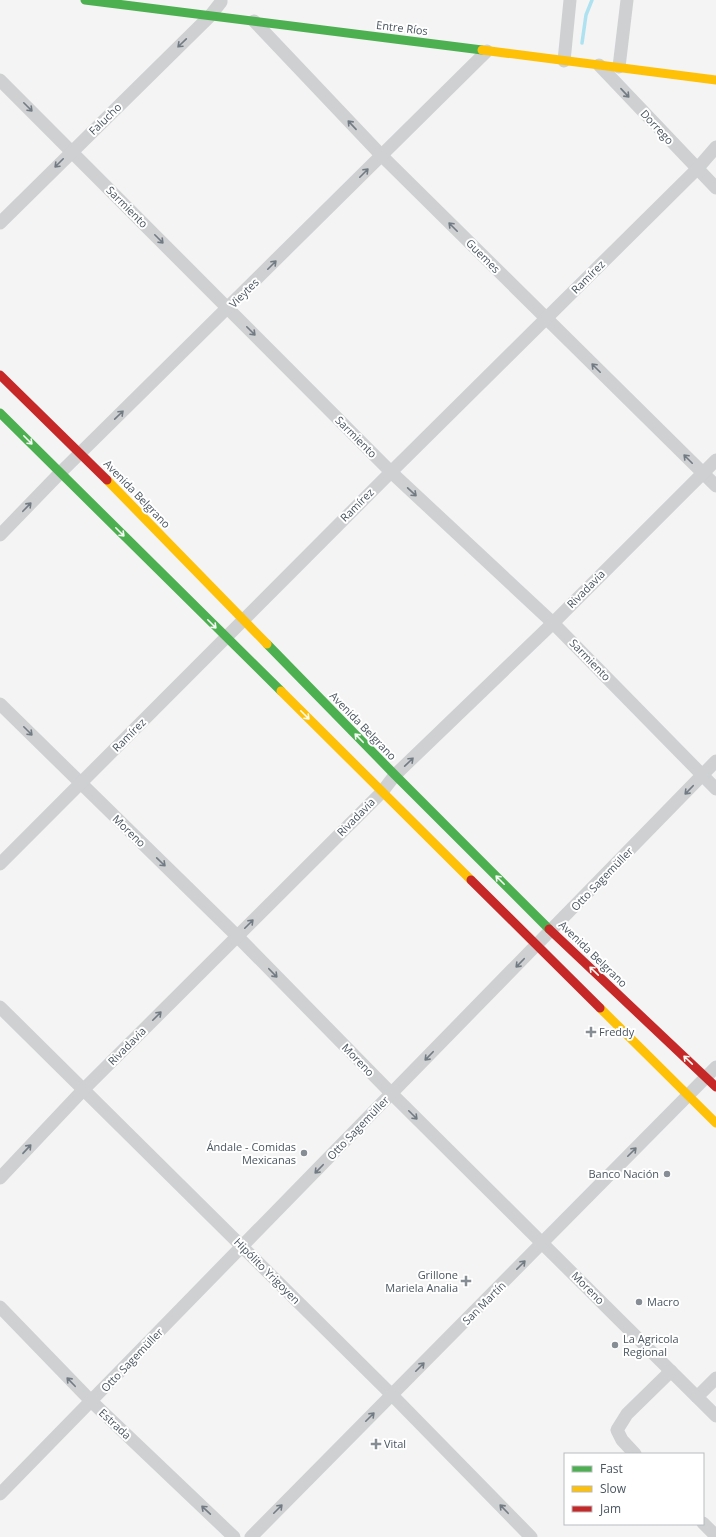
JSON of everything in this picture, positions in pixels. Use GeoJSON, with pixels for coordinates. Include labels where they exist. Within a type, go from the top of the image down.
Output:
{"type":"FeatureCollection","features":[{"type":"Feature","properties":{"kind":"street","name":"Entre Ríos"},"geometry":{"type":"LineString","coordinates":[[85,0],[716,80]]}},
{"type":"Feature","properties":{"kind":"street","name":"Falucho"},"geometry":{"type":"LineString","coordinates":[[0,223],[210,16],[221,0]]}},
{"type":"Feature","properties":{"kind":"street"},"geometry":{"type":"LineString","coordinates":[[564,60],[570,0]]}},
{"type":"Feature","properties":{"kind":"street"},"geometry":{"type":"LineString","coordinates":[[620,67],[627,0]]}},
{"type":"Feature","properties":{"kind":"street","name":"Guemes"},"geometry":{"type":"LineString","coordinates":[[254,21],[382,156],[716,486]]}},
{"type":"Feature","properties":{"kind":"street","name":"Vieytes"},"geometry":{"type":"LineString","coordinates":[[0,535],[81,452],[487,51]]}},
{"type":"Feature","properties":{"kind":"street","name":"Dorrego"},"geometry":{"type":"LineString","coordinates":[[599,65],[716,188]]}},
{"type":"Feature","properties":{"kind":"street","name":"Sarmiento"},"geometry":{"type":"LineString","coordinates":[[0,80],[391,472],[553,623],[716,789]]}},
{"type":"Feature","properties":{"kind":"street","name":"Ramírez"},"geometry":{"type":"LineString","coordinates":[[0,864],[391,472],[697,169],[716,147]]}},
{"type":"Feature","properties":{"kind":"street","name":"Avenida Belgrano"},"geometry":{"type":"LineString","coordinates":[[0,375],[81,452],[395,775],[552,931],[716,1087]]}},
{"type":"Feature","properties":{"kind":"street"},"geometry":{"type":"LineString","coordinates":[[0,413],[716,1123]]}},
{"type":"Feature","properties":{"kind":"street","name":"Rivadavia"},"geometry":{"type":"LineString","coordinates":[[0,1178],[84,1089],[382,792],[395,775],[553,623],[716,460]]}},
{"type":"Feature","properties":{"kind":"street","name":"Moreno"},"geometry":{"type":"LineString","coordinates":[[0,704],[80,784],[237,936],[392,1094],[716,1416]]}},
{"type":"Feature","properties":{"kind":"street","name":"Otto Sagemüller"},"geometry":{"type":"LineString","coordinates":[[0,1494],[716,762]]}},
{"type":"Feature","properties":{"kind":"street","name":"Hipólito Yrigoyen"},"geometry":{"type":"LineString","coordinates":[[0,1007],[392,1395],[531,1537]]}},
{"type":"Feature","properties":{"kind":"street","name":"San Martín"},"geometry":{"type":"LineString","coordinates":[[250,1537],[716,1068]]}},
{"type":"Feature","properties":{"kind":"street","name":"Estrada"},"geometry":{"type":"LineString","coordinates":[[0,1307],[91,1402],[234,1537]]}},
{"type":"Feature","properties":{"kind":"street"},"geometry":{"type":"LineString","coordinates":[[634,1453],[622,1440],[617,1430],[627,1414],[671,1371]]}},
{"type":"Feature","properties":{"kind":"street"},"geometry":{"type":"LineString","coordinates":[[697,1397],[716,1378]]}},
{"type":"Feature","properties":{"kind":"street"},"geometry":{"type":"LineString","coordinates":[[704,1524],[716,1536]]}},
{"type":"Feature","properties":{"kind":"waterway"},"geometry":{"type":"LineString","coordinates":[[582,43],[586,15],[592,0]]}},
{"type":"Feature","properties":{"kind":"traffic: fast"},"geometry":{"type":"LineString","coordinates":[[85,0],[482,50]]}},
{"type":"Feature","properties":{"kind":"traffic: fast"},"geometry":{"type":"LineString","coordinates":[[0,413],[281,691]]}},
{"type":"Feature","properties":{"kind":"traffic: fast"},"geometry":{"type":"LineString","coordinates":[[267,644],[549,929]]}},
{"type":"Feature","properties":{"kind":"traffic: slow"},"geometry":{"type":"LineString","coordinates":[[482,50],[716,80]]}},
{"type":"Feature","properties":{"kind":"traffic: slow"},"geometry":{"type":"LineString","coordinates":[[107,480],[267,644]]}},
{"type":"Feature","properties":{"kind":"traffic: slow"},"geometry":{"type":"LineString","coordinates":[[281,691],[471,880]]}},
{"type":"Feature","properties":{"kind":"traffic: slow"},"geometry":{"type":"LineString","coordinates":[[600,1008],[716,1123]]}},
{"type":"Feature","properties":{"kind":"traffic: jam"},"geometry":{"type":"LineString","coordinates":[[0,375],[107,480]]}},
{"type":"Feature","properties":{"kind":"traffic: jam"},"geometry":{"type":"LineString","coordinates":[[471,880],[600,1008]]}},
{"type":"Feature","properties":{"kind":"traffic: jam"},"geometry":{"type":"LineString","coordinates":[[549,929],[716,1087]]}},
{"type":"Feature","properties":{"kind":"place","name":"Freddy"},"geometry":{"type":"Point","coordinates":[591,1032]}},
{"type":"Feature","properties":{"kind":"place","name":"Ándale - Comidas Mexicanas"},"geometry":{"type":"Point","coordinates":[304,1153]}},
{"type":"Feature","properties":{"kind":"place","name":"Banco Nación"},"geometry":{"type":"Point","coordinates":[667,1174]}},
{"type":"Feature","properties":{"kind":"place","name":"Grillone Mariela Analia"},"geometry":{"type":"Point","coordinates":[466,1281]}},
{"type":"Feature","properties":{"kind":"place","name":"Macro"},"geometry":{"type":"Point","coordinates":[639,1302]}},
{"type":"Feature","properties":{"kind":"place","name":"La Agricola Regional"},"geometry":{"type":"Point","coordinates":[615,1345]}},
{"type":"Feature","properties":{"kind":"place","name":"Vital"},"geometry":{"type":"Point","coordinates":[376,1444]}}]}
